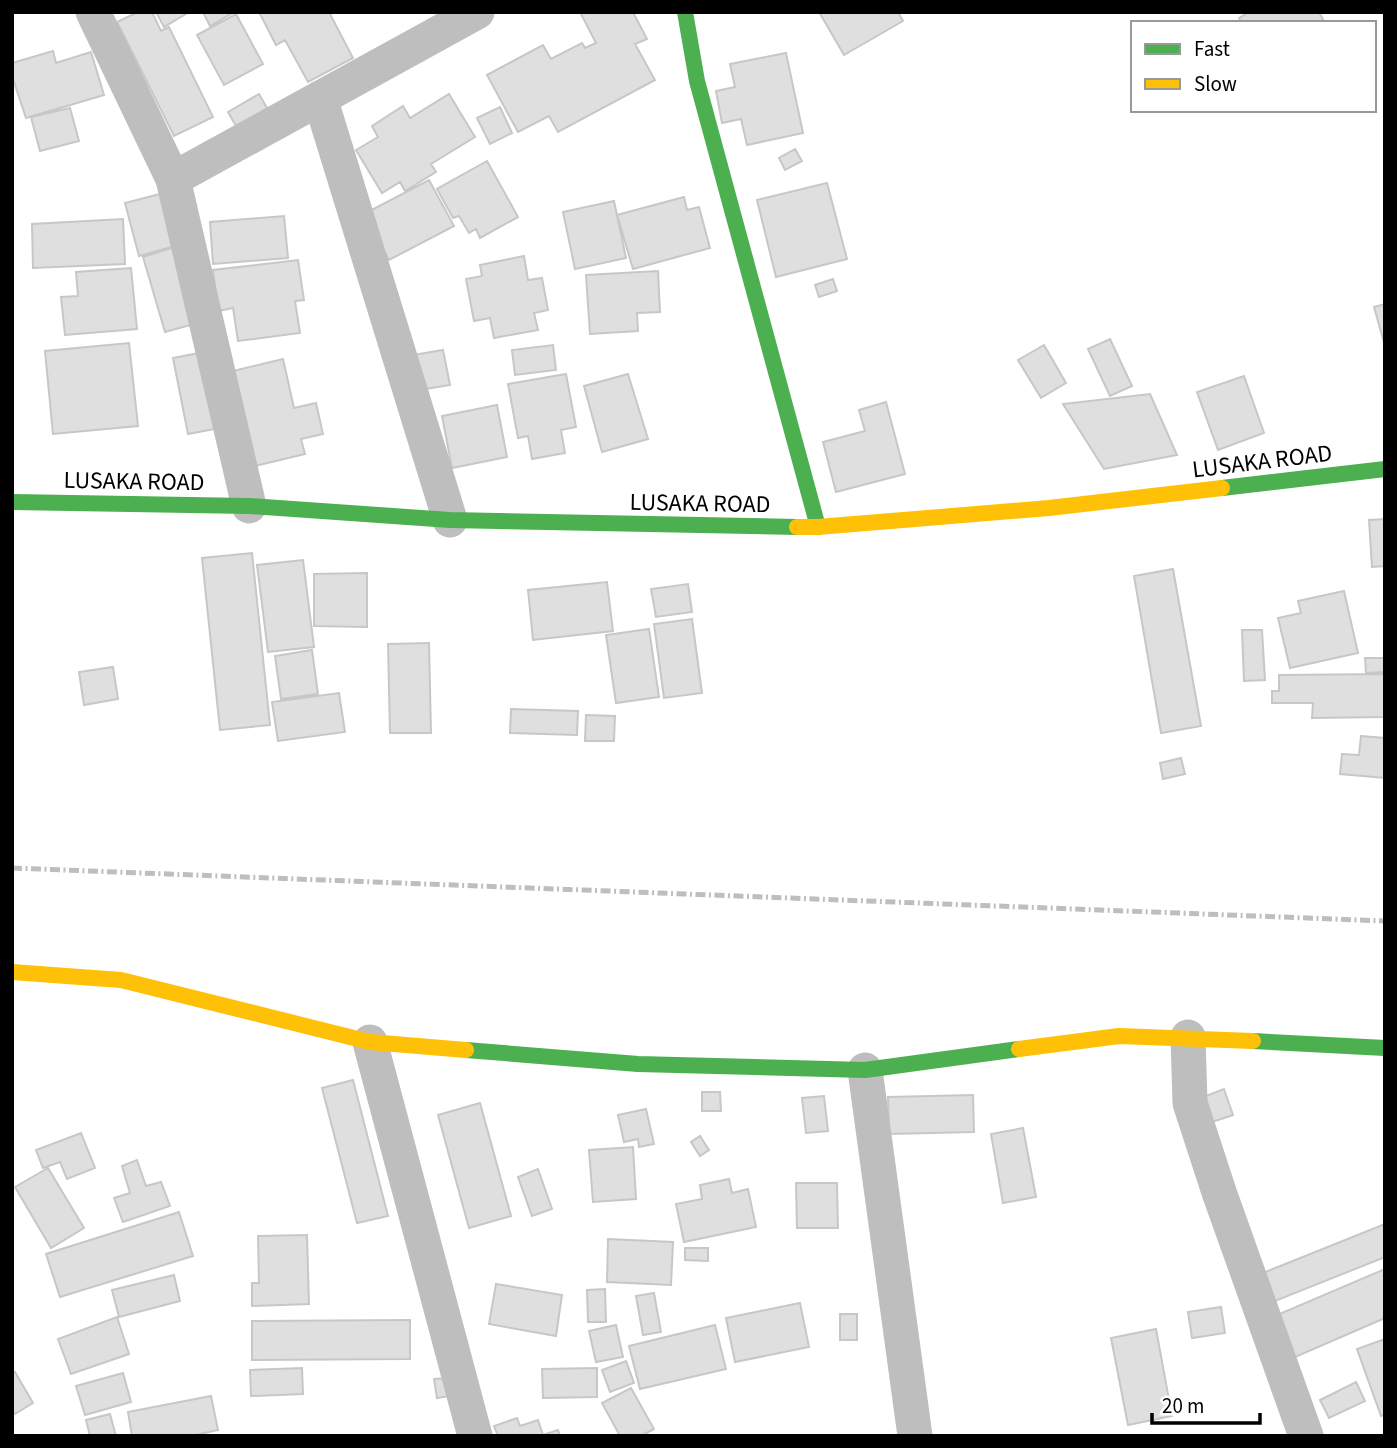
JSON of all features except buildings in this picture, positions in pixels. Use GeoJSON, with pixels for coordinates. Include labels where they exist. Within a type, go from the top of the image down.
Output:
{"type":"FeatureCollection","features":[{"type":"Feature","properties":{"kind":"street"},"geometry":{"type":"LineString","coordinates":[[93,12],[173,179],[249,506]]}},
{"type":"Feature","properties":{"kind":"street"},"geometry":{"type":"LineString","coordinates":[[173,179],[477,12]]}},
{"type":"Feature","properties":{"kind":"street"},"geometry":{"type":"LineString","coordinates":[[685,12],[697,81],[818,527]]}},
{"type":"Feature","properties":{"kind":"street"},"geometry":{"type":"LineString","coordinates":[[320,97],[450,520]]}},
{"type":"Feature","properties":{"kind":"street","name":"LUSAKA ROAD"},"geometry":{"type":"LineString","coordinates":[[12,502],[249,506],[450,520],[696,527],[818,527],[1049,508],[1385,469]]}},
{"type":"Feature","properties":{"kind":"street"},"geometry":{"type":"LineString","coordinates":[[12,972],[121,980],[370,1042],[638,1064],[865,1070],[1119,1036],[1188,1037],[1385,1048]]}},
{"type":"Feature","properties":{"kind":"street"},"geometry":{"type":"LineString","coordinates":[[1188,1037],[1191,1103],[1219,1192],[1306,1436]]}},
{"type":"Feature","properties":{"kind":"street"},"geometry":{"type":"LineString","coordinates":[[370,1042],[475,1436]]}},
{"type":"Feature","properties":{"kind":"street"},"geometry":{"type":"LineString","coordinates":[[865,1070],[915,1436]]}},
{"type":"Feature","properties":{"kind":"railway"},"geometry":{"type":"LineString","coordinates":[[12,868],[1385,921]]}},
{"type":"Feature","properties":{"kind":"traffic: fast"},"geometry":{"type":"LineString","coordinates":[[685,12],[697,81],[818,527]]}},
{"type":"Feature","properties":{"kind":"traffic: fast"},"geometry":{"type":"LineString","coordinates":[[1222,488],[1385,469]]}},
{"type":"Feature","properties":{"kind":"traffic: fast"},"geometry":{"type":"LineString","coordinates":[[12,502],[249,506],[450,520],[797,527]]}},
{"type":"Feature","properties":{"kind":"traffic: fast"},"geometry":{"type":"LineString","coordinates":[[1253,1041],[1385,1048]]}},
{"type":"Feature","properties":{"kind":"traffic: fast"},"geometry":{"type":"LineString","coordinates":[[466,1050],[638,1064],[865,1070],[1019,1049]]}},
{"type":"Feature","properties":{"kind":"traffic: slow"},"geometry":{"type":"LineString","coordinates":[[797,527],[1049,508],[1222,488]]}},
{"type":"Feature","properties":{"kind":"traffic: slow"},"geometry":{"type":"LineString","coordinates":[[12,972],[121,980],[370,1042],[466,1050]]}},
{"type":"Feature","properties":{"kind":"traffic: slow"},"geometry":{"type":"LineString","coordinates":[[1019,1049],[1119,1036],[1253,1041]]}}]}
